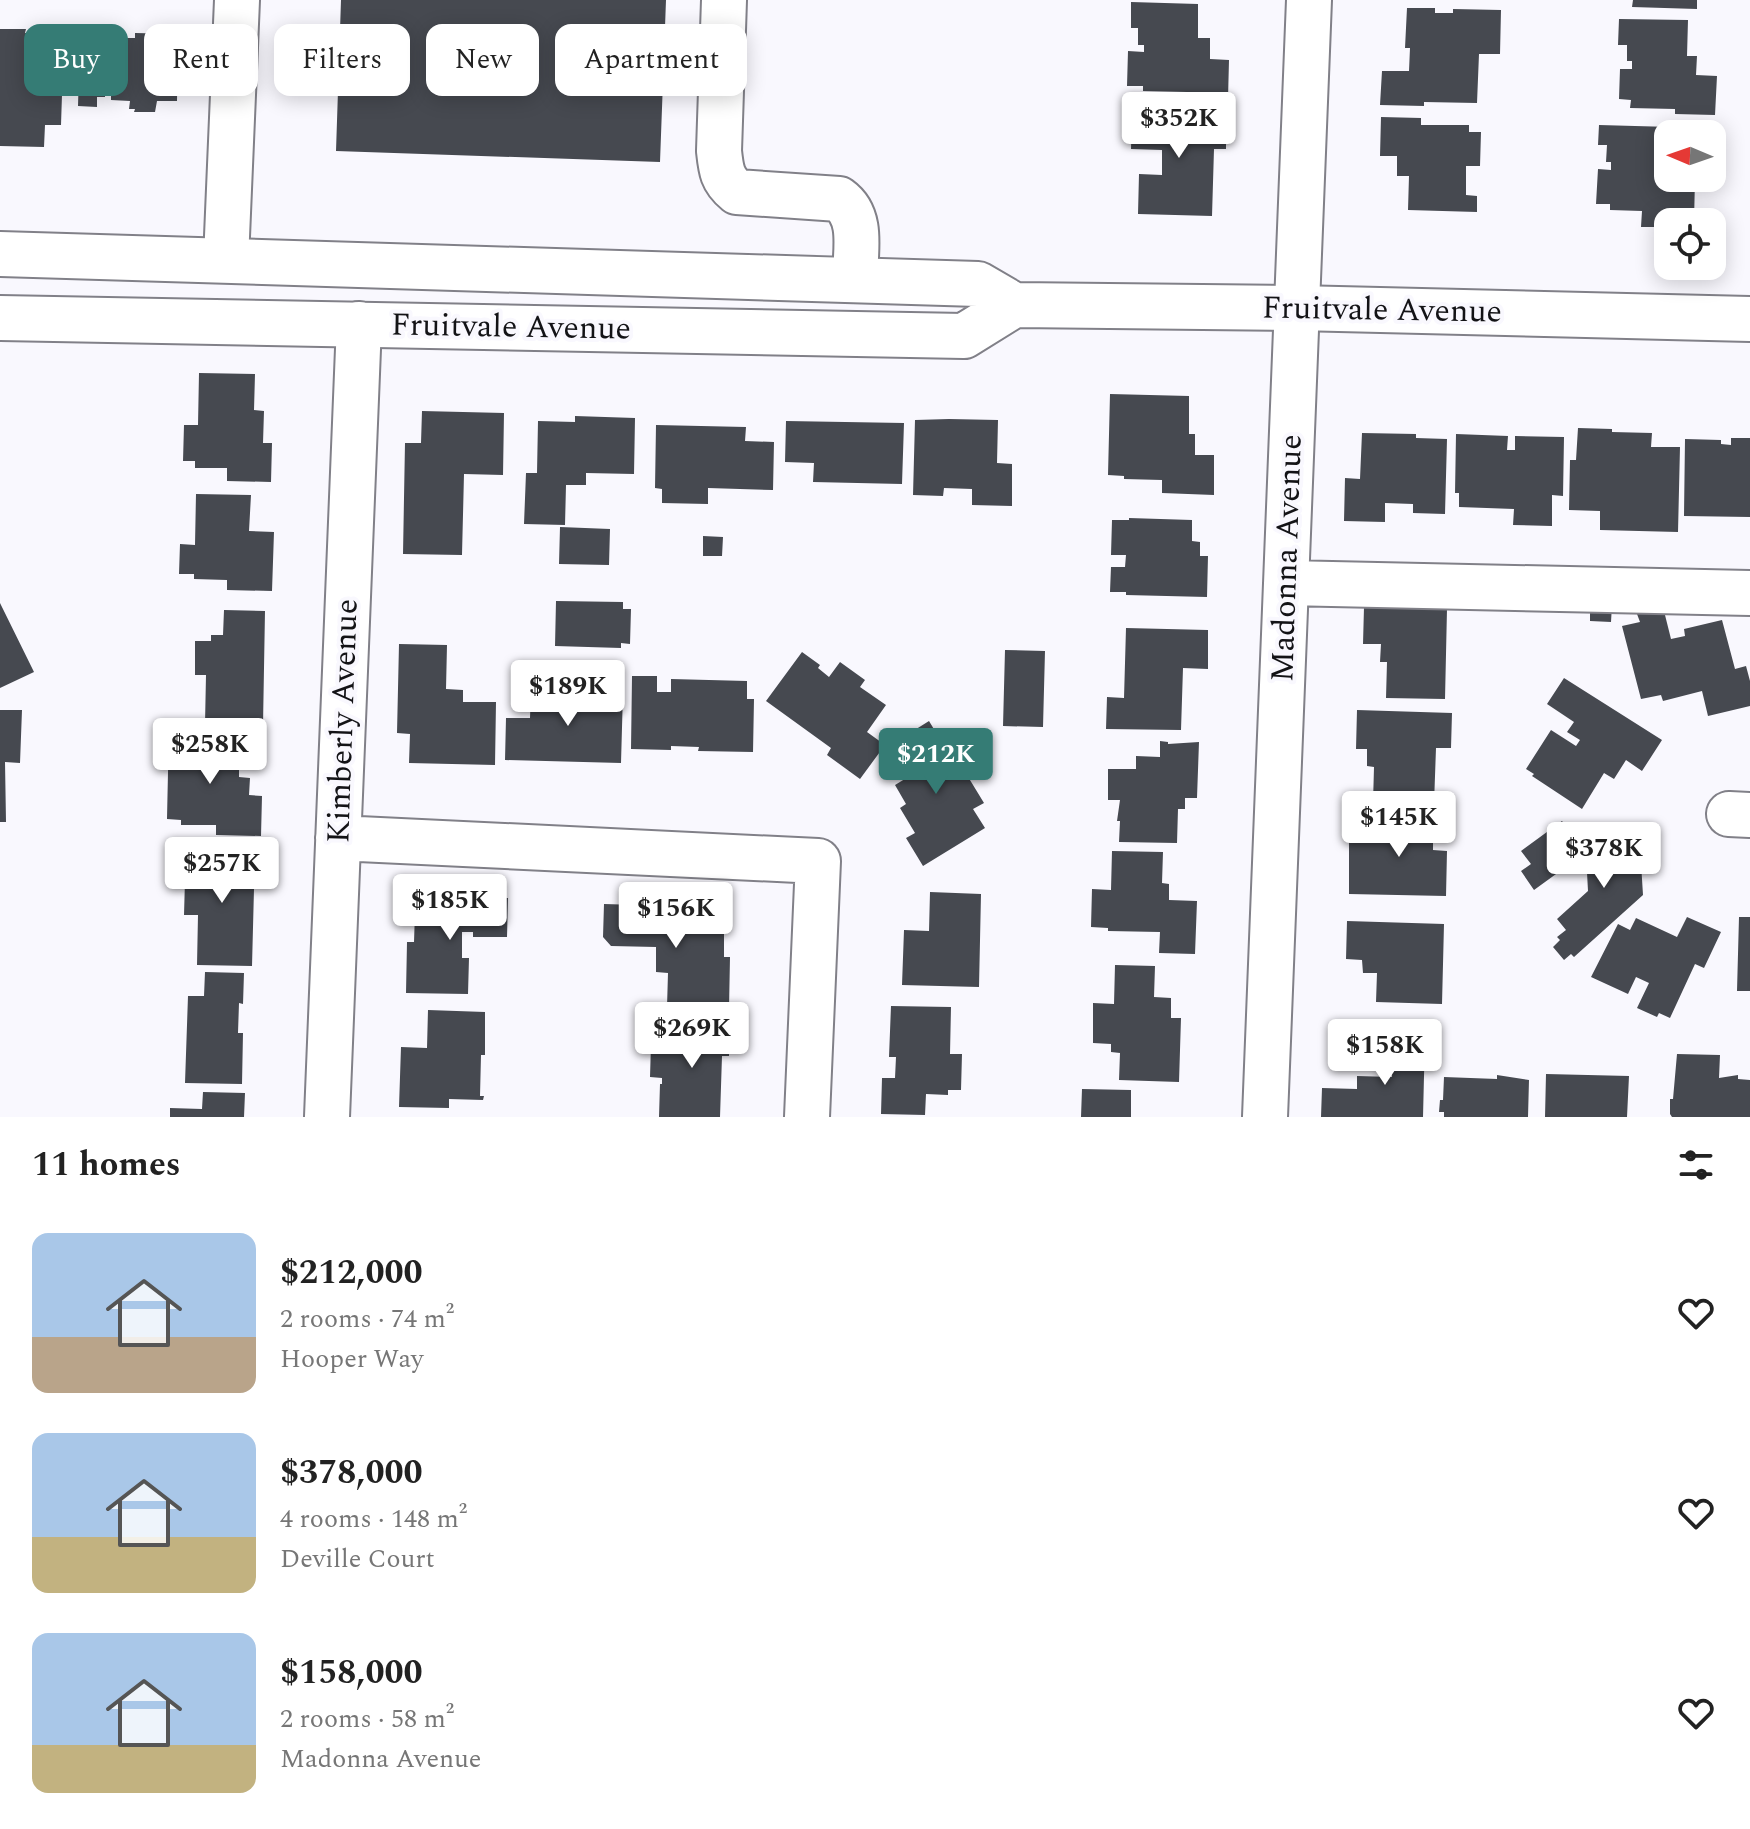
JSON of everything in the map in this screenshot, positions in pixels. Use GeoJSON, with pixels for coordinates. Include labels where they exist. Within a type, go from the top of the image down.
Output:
{"type":"FeatureCollection","features":[{"type":"Feature","properties":{"kind":"main road"},"geometry":{"type":"LineString","coordinates":[[226,260],[237,0]]}},
{"type":"Feature","properties":{"kind":"main road"},"geometry":{"type":"LineString","coordinates":[[724,0],[721,174],[737,192],[839,199],[849,206],[855,218],[855,279]]}},
{"type":"Feature","properties":{"kind":"main road","name":"Madonna Avenue"},"geometry":{"type":"LineString","coordinates":[[1265,1117],[1309,0]]}},
{"type":"Feature","properties":{"kind":"main road","name":"Fruitvale Avenue"},"geometry":{"type":"LineString","coordinates":[[0,254],[978,284],[1014,305],[1750,319]]}},
{"type":"Feature","properties":{"kind":"main road"},"geometry":{"type":"LineString","coordinates":[[359,324],[389,301],[455,283],[529,269]]}},
{"type":"Feature","properties":{"kind":"main road","name":"Fruitvale Avenue"},"geometry":{"type":"LineString","coordinates":[[0,318],[964,336],[1014,305]]}},
{"type":"Feature","properties":{"kind":"main road","name":"Kimberly Avenue"},"geometry":{"type":"LineString","coordinates":[[327,1117],[359,324]]}},
{"type":"Feature","properties":{"kind":"main road"},"geometry":{"type":"LineString","coordinates":[[1286,583],[1750,593]]}},
{"type":"Feature","properties":{"kind":"main road"},"geometry":{"type":"LineString","coordinates":[[338,838],[818,861],[807,1117]]}},
{"type":"Feature","properties":{"kind":"building"},"geometry":{"type":"Polygon","coordinates":[[[341,0],[666,0],[665,24],[555,24],[555,96],[662,96],[660,162],[336,151],[338,96],[410,96],[410,24],[340,24],[341,0]]]}},
{"type":"Feature","properties":{"kind":"building"},"geometry":{"type":"Polygon","coordinates":[[[1633,0],[1697,0],[1697,9],[1632,7],[1633,0]]]}},
{"type":"Feature","properties":{"kind":"building"},"geometry":{"type":"Polygon","coordinates":[[[1131,2],[1198,4],[1198,38],[1210,38],[1210,59],[1229,60],[1228,99],[1187,98],[1187,92],[1143,91],[1143,86],[1127,86],[1128,51],[1144,52],[1144,45],[1138,45],[1138,28],[1131,28],[1131,2]]]}},
{"type":"Feature","properties":{"kind":"building"},"geometry":{"type":"Polygon","coordinates":[[[1407,8],[1435,8],[1435,13],[1453,13],[1453,9],[1501,10],[1500,54],[1479,54],[1477,103],[1380,105],[1382,71],[1409,71],[1410,48],[1405,48],[1407,8]]]}},
{"type":"Feature","properties":{"kind":"building"},"geometry":{"type":"Polygon","coordinates":[[[1619,19],[1688,20],[1687,56],[1697,56],[1696,75],[1717,76],[1715,115],[1675,114],[1675,109],[1630,108],[1631,100],[1619,99],[1620,69],[1632,69],[1632,61],[1627,61],[1627,45],[1618,45],[1619,19]]]}},
{"type":"Feature","properties":{"kind":"building"},"geometry":{"type":"Polygon","coordinates":[[[0,29],[24,29],[24,96],[62,96],[61,125],[45,125],[44,147],[0,146],[0,29]]]}},
{"type":"Feature","properties":{"kind":"building"},"geometry":{"type":"Polygon","coordinates":[[[135,33],[144,33],[144,96],[177,96],[177,101],[157,101],[155,112],[134,112],[135,109],[129,109],[130,101],[111,100],[111,96],[128,96],[128,38],[135,38],[135,33]]]}},
{"type":"Feature","properties":{"kind":"building"},"geometry":{"type":"Polygon","coordinates":[[[78,96],[105,96],[97,97],[97,107],[78,106],[78,96]]]}},
{"type":"Feature","properties":{"kind":"building"},"geometry":{"type":"Polygon","coordinates":[[[1132,110],[1226,112],[1226,149],[1214,149],[1212,216],[1138,214],[1139,174],[1162,175],[1162,150],[1131,149],[1132,110]]]}},
{"type":"Feature","properties":{"kind":"building"},"geometry":{"type":"Polygon","coordinates":[[[1381,117],[1421,118],[1421,125],[1469,125],[1469,132],[1481,132],[1480,166],[1466,166],[1466,195],[1477,196],[1477,212],[1408,210],[1409,176],[1397,176],[1397,156],[1380,156],[1381,117]]]}},
{"type":"Feature","properties":{"kind":"building"},"geometry":{"type":"Polygon","coordinates":[[[1599,125],[1654,127],[1654,192],[1695,192],[1694,208],[1654,208],[1654,227],[1641,227],[1642,211],[1610,210],[1610,204],[1596,204],[1598,169],[1611,170],[1611,162],[1606,162],[1607,145],[1598,145],[1599,125]]]}},
{"type":"Feature","properties":{"kind":"building"},"geometry":{"type":"Polygon","coordinates":[[[199,373],[255,374],[254,410],[264,411],[263,443],[272,443],[271,482],[227,481],[227,468],[195,468],[195,461],[183,461],[184,425],[198,425],[199,373]]]}},
{"type":"Feature","properties":{"kind":"building"},"geometry":{"type":"Polygon","coordinates":[[[1110,394],[1189,396],[1189,434],[1195,434],[1195,455],[1214,455],[1214,495],[1162,493],[1162,480],[1124,479],[1124,476],[1108,475],[1110,394]]]}},
{"type":"Feature","properties":{"kind":"building"},"geometry":{"type":"Polygon","coordinates":[[[422,411],[504,413],[503,475],[464,474],[462,555],[403,554],[405,443],[421,443],[422,411]]]}},
{"type":"Feature","properties":{"kind":"building"},"geometry":{"type":"Polygon","coordinates":[[[575,416],[635,418],[634,474],[586,473],[586,485],[566,485],[565,525],[524,524],[526,473],[537,473],[538,421],[575,422],[575,416]]]}},
{"type":"Feature","properties":{"kind":"building"},"geometry":{"type":"Polygon","coordinates":[[[915,420],[998,420],[997,463],[1012,464],[1012,506],[972,505],[972,489],[944,488],[943,496],[913,495],[915,420]]]}},
{"type":"Feature","properties":{"kind":"building"},"geometry":{"type":"Polygon","coordinates":[[[786,421],[904,423],[902,484],[813,482],[814,463],[785,462],[786,421]]]}},
{"type":"Feature","properties":{"kind":"building"},"geometry":{"type":"Polygon","coordinates":[[[656,425],[746,427],[745,441],[774,442],[773,490],[708,488],[708,504],[662,503],[662,489],[655,488],[656,425]]]}},
{"type":"Feature","properties":{"kind":"building"},"geometry":{"type":"Polygon","coordinates":[[[1578,428],[1652,433],[1651,447],[1680,447],[1678,532],[1600,530],[1600,511],[1569,510],[1570,460],[1576,460],[1578,428]]]}},
{"type":"Feature","properties":{"kind":"building"},"geometry":{"type":"Polygon","coordinates":[[[1362,433],[1416,434],[1416,438],[1447,439],[1445,514],[1413,513],[1413,504],[1385,503],[1385,522],[1344,521],[1345,478],[1360,479],[1362,433]]]}},
{"type":"Feature","properties":{"kind":"building"},"geometry":{"type":"Polygon","coordinates":[[[1456,434],[1508,436],[1507,450],[1515,450],[1515,436],[1564,437],[1563,496],[1552,495],[1552,526],[1513,525],[1514,509],[1459,507],[1459,493],[1455,493],[1456,434]]]}},
{"type":"Feature","properties":{"kind":"building"},"geometry":{"type":"Polygon","coordinates":[[[1731,438],[1750,438],[1750,517],[1684,516],[1685,439],[1721,440],[1721,444],[1731,445],[1731,438]]]}},
{"type":"Feature","properties":{"kind":"building"},"geometry":{"type":"Polygon","coordinates":[[[196,494],[251,495],[249,531],[274,532],[272,591],[227,590],[227,580],[194,579],[194,574],[179,574],[180,544],[195,545],[196,494]]]}},
{"type":"Feature","properties":{"kind":"building"},"geometry":{"type":"Polygon","coordinates":[[[1112,520],[1192,520],[1192,541],[1200,542],[1200,556],[1208,556],[1207,597],[1110,592],[1111,567],[1125,567],[1126,555],[1111,555],[1112,520]]]}},
{"type":"Feature","properties":{"kind":"building"},"geometry":{"type":"Polygon","coordinates":[[[560,527],[610,529],[609,565],[559,564],[560,527]]]}},
{"type":"Feature","properties":{"kind":"building"},"geometry":{"type":"Polygon","coordinates":[[[703,536],[723,537],[722,556],[703,556],[703,536]]]}},
{"type":"Feature","properties":{"kind":"building"},"geometry":{"type":"Polygon","coordinates":[[[556,601],[623,602],[623,609],[631,609],[630,644],[621,643],[621,648],[555,646],[556,601]]]}},
{"type":"Feature","properties":{"kind":"building"},"geometry":{"type":"Polygon","coordinates":[[[0,603],[34,672],[0,688],[0,603]]]}},
{"type":"Feature","properties":{"kind":"building"},"geometry":{"type":"Polygon","coordinates":[[[1590,604],[1612,605],[1611,622],[1590,621],[1590,604]]]}},
{"type":"Feature","properties":{"kind":"building"},"geometry":{"type":"Polygon","coordinates":[[[1364,607],[1447,609],[1445,699],[1386,698],[1387,662],[1380,662],[1381,644],[1363,644],[1364,607]]]}},
{"type":"Feature","properties":{"kind":"building"},"geometry":{"type":"Polygon","coordinates":[[[1663,607],[1671,639],[1685,636],[1684,629],[1722,620],[1735,669],[1746,666],[1750,681],[1750,706],[1708,716],[1702,691],[1663,701],[1661,695],[1641,699],[1622,626],[1640,622],[1637,614],[1663,607]]]}},
{"type":"Feature","properties":{"kind":"building"},"geometry":{"type":"Polygon","coordinates":[[[224,610],[265,611],[263,725],[205,724],[206,675],[195,675],[195,641],[211,641],[211,635],[223,635],[224,610]]]}},
{"type":"Feature","properties":{"kind":"building"},"geometry":{"type":"Polygon","coordinates":[[[1126,628],[1208,630],[1208,669],[1183,668],[1181,730],[1106,729],[1107,697],[1124,698],[1126,628]]]}},
{"type":"Feature","properties":{"kind":"building"},"geometry":{"type":"Polygon","coordinates":[[[399,644],[447,645],[446,689],[463,690],[463,702],[496,702],[495,765],[409,763],[410,734],[397,733],[399,644]]]}},
{"type":"Feature","properties":{"kind":"building"},"geometry":{"type":"Polygon","coordinates":[[[1005,650],[1045,651],[1043,727],[1003,726],[1005,650]]]}},
{"type":"Feature","properties":{"kind":"building"},"geometry":{"type":"Polygon","coordinates":[[[802,652],[820,665],[818,668],[829,677],[840,662],[865,680],[860,687],[886,705],[867,732],[885,745],[860,779],[827,755],[831,748],[766,701],[802,652]]]}},
{"type":"Feature","properties":{"kind":"building"},"geometry":{"type":"Polygon","coordinates":[[[632,676],[657,676],[657,692],[671,692],[671,679],[747,681],[747,699],[754,699],[753,752],[698,751],[699,747],[671,746],[671,750],[631,749],[632,676]]]}},
{"type":"Feature","properties":{"kind":"building"},"geometry":{"type":"Polygon","coordinates":[[[1564,678],[1662,740],[1642,771],[1626,760],[1614,779],[1604,773],[1582,809],[1526,769],[1551,730],[1576,746],[1580,740],[1567,732],[1574,722],[1547,704],[1564,678]]]}},
{"type":"Feature","properties":{"kind":"building"},"geometry":{"type":"Polygon","coordinates":[[[531,690],[623,692],[621,763],[505,760],[506,718],[530,718],[531,690]]]}},
{"type":"Feature","properties":{"kind":"building"},"geometry":{"type":"Polygon","coordinates":[[[0,710],[22,710],[20,763],[5,762],[6,822],[0,822],[0,710]]]}},
{"type":"Feature","properties":{"kind":"building"},"geometry":{"type":"Polygon","coordinates":[[[1357,710],[1452,713],[1451,748],[1436,748],[1434,804],[1373,803],[1374,767],[1367,766],[1367,749],[1356,749],[1357,710]]]}},
{"type":"Feature","properties":{"kind":"building"},"geometry":{"type":"Polygon","coordinates":[[[929,721],[984,803],[973,809],[985,828],[923,866],[906,838],[915,833],[900,808],[906,804],[895,785],[913,774],[894,743],[929,721]]]}},
{"type":"Feature","properties":{"kind":"building"},"geometry":{"type":"Polygon","coordinates":[[[169,726],[186,726],[186,739],[239,741],[239,777],[250,778],[249,795],[262,796],[261,836],[216,835],[216,825],[181,825],[181,820],[167,819],[169,726]]]}},
{"type":"Feature","properties":{"kind":"building"},"geometry":{"type":"Polygon","coordinates":[[[1160,741],[1168,744],[1199,742],[1197,798],[1185,798],[1185,809],[1178,809],[1177,843],[1119,842],[1120,821],[1117,821],[1120,800],[1108,800],[1108,769],[1136,769],[1136,756],[1160,757],[1160,741]]]}},
{"type":"Feature","properties":{"kind":"building"},"geometry":{"type":"Polygon","coordinates":[[[1383,810],[1433,811],[1433,850],[1447,851],[1446,896],[1349,894],[1349,839],[1382,840],[1383,810]]]}},
{"type":"Feature","properties":{"kind":"building"},"geometry":{"type":"Polygon","coordinates":[[[1562,821],[1585,853],[1534,890],[1521,871],[1531,864],[1521,851],[1562,821]]]}},
{"type":"Feature","properties":{"kind":"building"},"geometry":{"type":"Polygon","coordinates":[[[1635,827],[1640,847],[1643,895],[1574,957],[1571,954],[1564,960],[1553,947],[1560,940],[1557,937],[1566,930],[1557,919],[1588,891],[1586,854],[1597,853],[1595,830],[1635,827]]]}},
{"type":"Feature","properties":{"kind":"building"},"geometry":{"type":"Polygon","coordinates":[[[190,849],[255,850],[252,966],[197,965],[198,915],[184,915],[185,880],[197,881],[197,872],[189,872],[190,849]]]}},
{"type":"Feature","properties":{"kind":"building"},"geometry":{"type":"Polygon","coordinates":[[[1112,851],[1163,852],[1162,883],[1169,884],[1169,900],[1197,901],[1195,954],[1159,953],[1160,932],[1108,931],[1108,928],[1091,927],[1092,889],[1111,890],[1112,851]]]}},
{"type":"Feature","properties":{"kind":"building"},"geometry":{"type":"Polygon","coordinates":[[[930,892],[981,894],[979,987],[902,985],[904,930],[929,931],[930,892]]]}},
{"type":"Feature","properties":{"kind":"building"},"geometry":{"type":"Polygon","coordinates":[[[435,896],[508,898],[507,937],[473,937],[473,932],[462,932],[462,958],[469,958],[468,994],[406,993],[407,942],[414,942],[415,912],[435,912],[435,896]]]}},
{"type":"Feature","properties":{"kind":"building"},"geometry":{"type":"Polygon","coordinates":[[[604,904],[706,907],[706,926],[724,927],[724,957],[730,957],[729,1009],[667,1007],[668,973],[656,972],[656,947],[611,946],[603,937],[604,904]]]}},
{"type":"Feature","properties":{"kind":"building"},"geometry":{"type":"Polygon","coordinates":[[[1687,917],[1721,932],[1704,968],[1695,964],[1670,1018],[1659,1013],[1657,1017],[1637,1008],[1649,983],[1636,977],[1628,994],[1591,977],[1618,924],[1630,930],[1636,918],[1677,937],[1687,917]]]}},
{"type":"Feature","properties":{"kind":"building"},"geometry":{"type":"Polygon","coordinates":[[[1739,917],[1750,917],[1750,991],[1737,991],[1739,917]]]}},
{"type":"Feature","properties":{"kind":"building"},"geometry":{"type":"Polygon","coordinates":[[[1347,921],[1444,924],[1442,1004],[1376,1002],[1377,973],[1363,973],[1362,960],[1346,959],[1347,921]]]}},
{"type":"Feature","properties":{"kind":"building"},"geometry":{"type":"Polygon","coordinates":[[[1115,965],[1155,966],[1154,997],[1171,998],[1171,1018],[1181,1018],[1179,1082],[1119,1080],[1120,1053],[1111,1052],[1111,1044],[1093,1043],[1093,1003],[1114,1004],[1115,965]]]}},
{"type":"Feature","properties":{"kind":"building"},"geometry":{"type":"Polygon","coordinates":[[[205,972],[244,973],[238,1033],[243,1033],[242,1084],[185,1083],[188,996],[204,996],[205,972]]]}},
{"type":"Feature","properties":{"kind":"building"},"geometry":{"type":"Polygon","coordinates":[[[891,1006],[951,1007],[950,1054],[962,1054],[961,1090],[948,1090],[948,1095],[926,1094],[925,1115],[881,1114],[882,1078],[895,1078],[896,1057],[889,1057],[891,1006]]]}},
{"type":"Feature","properties":{"kind":"building"},"geometry":{"type":"Polygon","coordinates":[[[428,1010],[485,1012],[485,1055],[481,1055],[480,1096],[484,1096],[483,1100],[449,1099],[449,1108],[399,1107],[401,1047],[427,1048],[428,1010]]]}},
{"type":"Feature","properties":{"kind":"building"},"geometry":{"type":"Polygon","coordinates":[[[688,1019],[730,1020],[729,1056],[722,1056],[720,1117],[659,1117],[662,1078],[650,1077],[651,1044],[665,1044],[665,1038],[688,1039],[688,1019]]]}},
{"type":"Feature","properties":{"kind":"building"},"geometry":{"type":"Polygon","coordinates":[[[1393,1034],[1425,1035],[1423,1117],[1321,1117],[1322,1088],[1357,1089],[1357,1076],[1392,1077],[1393,1034]]]}},
{"type":"Feature","properties":{"kind":"building"},"geometry":{"type":"Polygon","coordinates":[[[1677,1054],[1720,1055],[1719,1078],[1738,1075],[1738,1079],[1750,1080],[1750,1117],[1672,1117],[1670,1099],[1673,1099],[1677,1054]]]}},
{"type":"Feature","properties":{"kind":"building"},"geometry":{"type":"Polygon","coordinates":[[[1546,1074],[1629,1076],[1627,1117],[1545,1117],[1546,1074]]]}},
{"type":"Feature","properties":{"kind":"building"},"geometry":{"type":"Polygon","coordinates":[[[1497,1075],[1529,1080],[1528,1117],[1444,1117],[1444,1112],[1439,1112],[1444,1077],[1497,1079],[1497,1075]]]}},
{"type":"Feature","properties":{"kind":"building"},"geometry":{"type":"Polygon","coordinates":[[[1082,1089],[1131,1090],[1131,1117],[1081,1117],[1082,1089]]]}},
{"type":"Feature","properties":{"kind":"building"},"geometry":{"type":"Polygon","coordinates":[[[203,1092],[245,1093],[244,1117],[170,1117],[170,1108],[202,1109],[203,1092]]]}}]}
